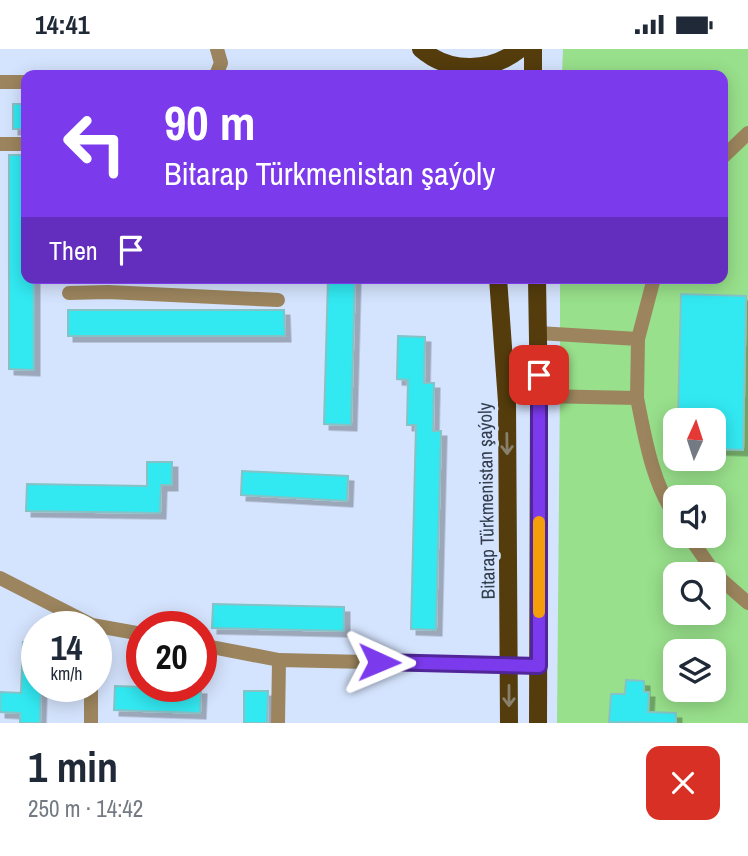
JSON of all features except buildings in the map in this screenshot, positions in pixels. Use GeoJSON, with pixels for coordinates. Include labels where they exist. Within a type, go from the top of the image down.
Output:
{"type":"FeatureCollection","features":[{"type":"Feature","properties":{"kind":"main road"},"geometry":{"type":"LineString","coordinates":[[421,49],[444,68],[480,68],[500,62],[520,49]]}},
{"type":"Feature","properties":{"kind":"main road"},"geometry":{"type":"LineString","coordinates":[[533,49],[533,70]]}},
{"type":"Feature","properties":{"kind":"main road","name":"Bitarap Türkmenistan şaýoly"},"geometry":{"type":"LineString","coordinates":[[498,284],[506,402],[509,723]]}},
{"type":"Feature","properties":{"kind":"main road"},"geometry":{"type":"LineString","coordinates":[[537,284],[538,723]]}},
{"type":"Feature","properties":{"kind":"lane"},"geometry":{"type":"LineString","coordinates":[[217,49],[221,63],[218,70]]}},
{"type":"Feature","properties":{"kind":"lane"},"geometry":{"type":"LineString","coordinates":[[0,82],[21,82]]}},
{"type":"Feature","properties":{"kind":"lane"},"geometry":{"type":"LineString","coordinates":[[728,152],[748,133]]}},
{"type":"Feature","properties":{"kind":"lane"},"geometry":{"type":"LineString","coordinates":[[0,144],[21,144]]}},
{"type":"Feature","properties":{"kind":"lane"},"geometry":{"type":"LineString","coordinates":[[652,284],[638,339],[637,398],[647,447],[663,491]]}},
{"type":"Feature","properties":{"kind":"lane"},"geometry":{"type":"LineString","coordinates":[[69,293],[108,285],[278,300]]}},
{"type":"Feature","properties":{"kind":"lane"},"geometry":{"type":"LineString","coordinates":[[538,333],[638,339]]}},
{"type":"Feature","properties":{"kind":"lane"},"geometry":{"type":"LineString","coordinates":[[539,396],[637,398]]}},
{"type":"Feature","properties":{"kind":"lane"},"geometry":{"type":"LineString","coordinates":[[697,548],[716,575],[748,603]]}},
{"type":"Feature","properties":{"kind":"lane"},"geometry":{"type":"LineString","coordinates":[[0,578],[63,611]]}},
{"type":"Feature","properties":{"kind":"lane"},"geometry":{"type":"LineString","coordinates":[[217,648],[279,660],[539,666]]}},
{"type":"Feature","properties":{"kind":"lane"},"geometry":{"type":"LineString","coordinates":[[278,723],[279,660]]}},
{"type":"Feature","properties":{"kind":"lane"},"geometry":{"type":"LineString","coordinates":[[91,702],[91,723]]}},
{"type":"Feature","properties":{"kind":"green space"},"geometry":{"type":"Polygon","coordinates":[[[563,49],[748,49],[748,723],[557,723],[560,383],[556,375],[560,370],[560,361],[557,360],[560,347],[560,284],[728,284],[728,70],[562,70],[563,49]]]}},
{"type":"Feature","properties":{"kind":"slow traffic"},"geometry":{"type":"LineString","coordinates":[[539,522],[539,612]]}},
{"type":"Feature","properties":{"kind":"route"},"geometry":{"type":"LineString","coordinates":[[379,662],[539,666],[539,375]]}}]}
